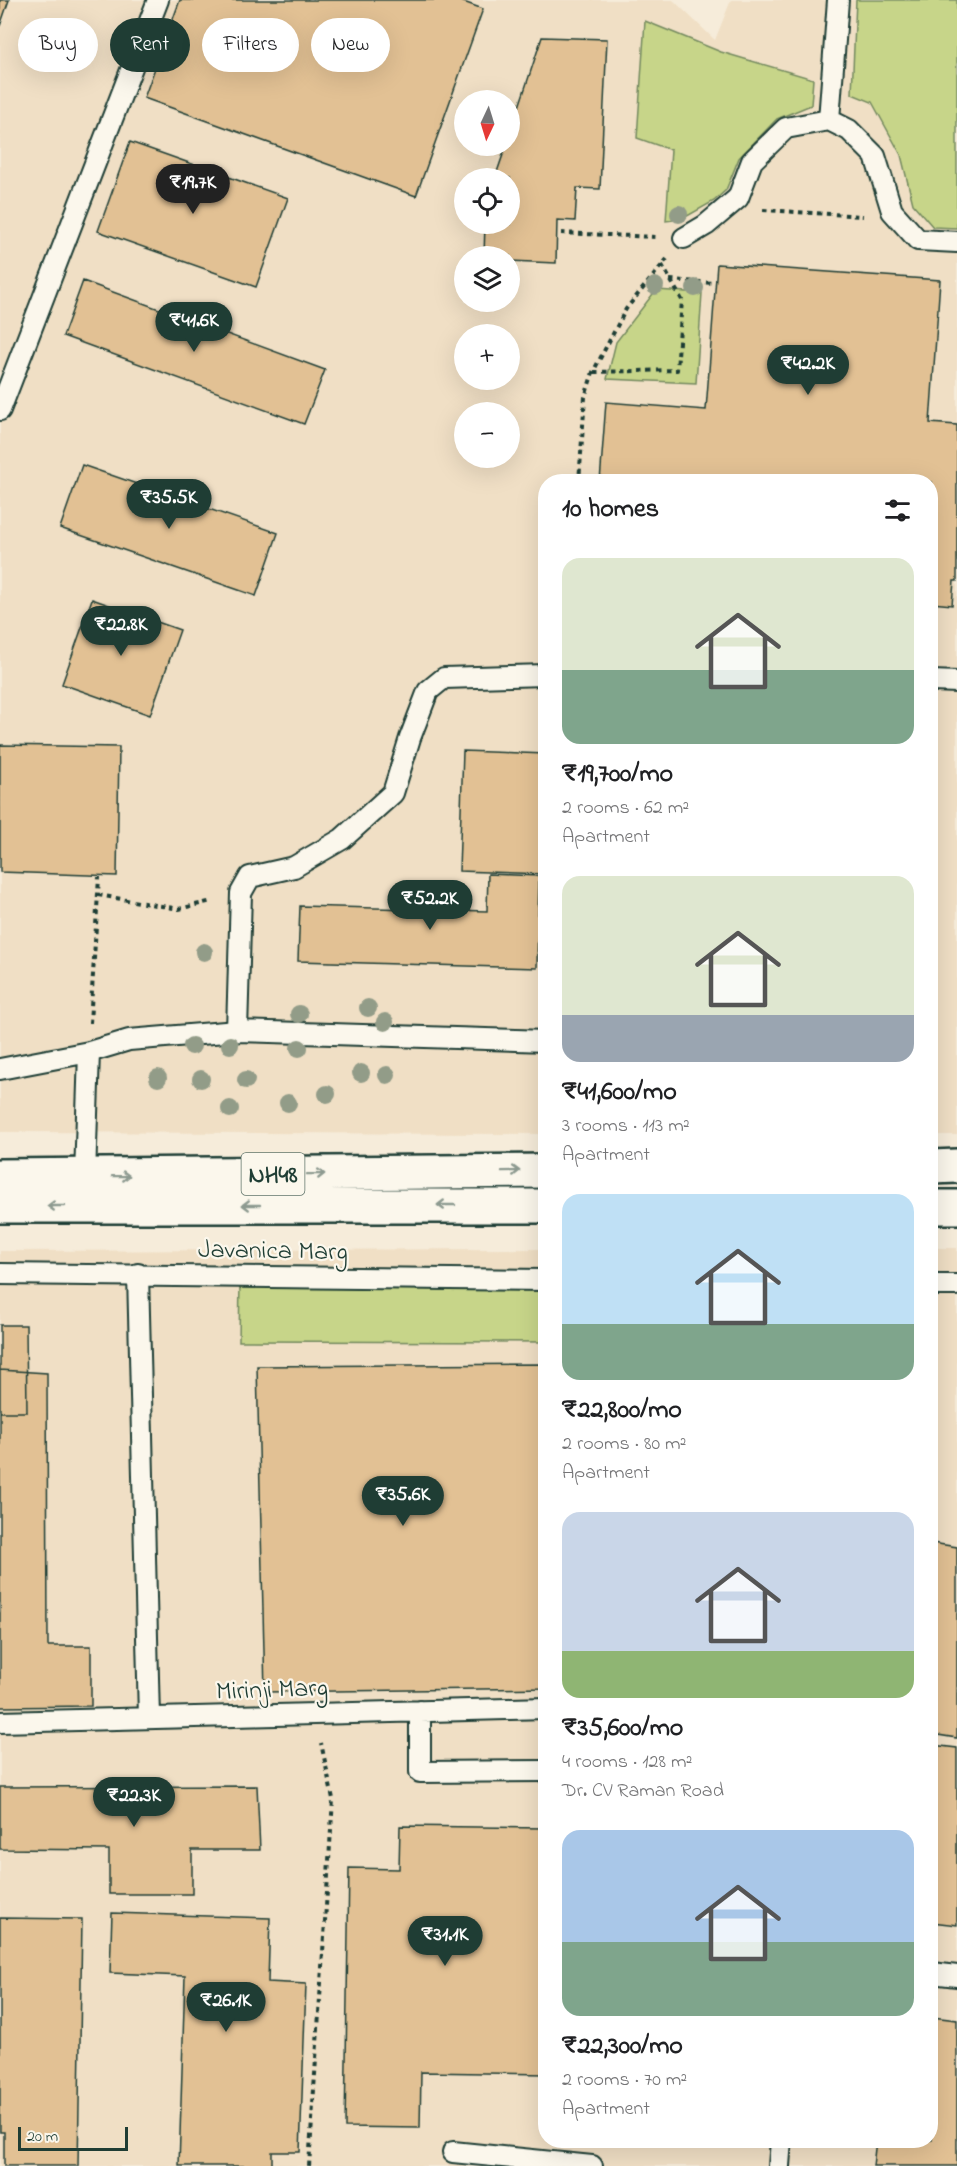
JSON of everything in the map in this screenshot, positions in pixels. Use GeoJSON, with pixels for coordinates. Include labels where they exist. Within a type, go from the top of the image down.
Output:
{"type":"FeatureCollection","features":[{"type":"Feature","properties":{"kind":"highway"},"geometry":{"type":"LineString","coordinates":[[938,1167],[957,1166]]}},
{"type":"Feature","properties":{"kind":"highway","name":"NH48"},"geometry":{"type":"LineString","coordinates":[[0,1176],[538,1171]]}},
{"type":"Feature","properties":{"kind":"highway","name":"NH48"},"geometry":{"type":"LineString","coordinates":[[0,1206],[538,1206]]}},
{"type":"Feature","properties":{"kind":"highway"},"geometry":{"type":"LineString","coordinates":[[938,1207],[957,1207]]}},
{"type":"Feature","properties":{"kind":"lane"},"geometry":{"type":"LineString","coordinates":[[0,410],[158,0]]}},
{"type":"Feature","properties":{"kind":"lane"},"geometry":{"type":"LineString","coordinates":[[829,120],[838,0]]}},
{"type":"Feature","properties":{"kind":"lane"},"geometry":{"type":"LineString","coordinates":[[684,238],[706,225],[738,198],[752,161],[786,128],[829,120],[849,130],[875,156],[892,211],[918,240],[957,242]]}},
{"type":"Feature","properties":{"kind":"lane"},"geometry":{"type":"LineString","coordinates":[[237,1031],[241,892],[250,878],[294,867],[342,839],[393,793],[428,690],[444,678],[538,675]]}},
{"type":"Feature","properties":{"kind":"lane"},"geometry":{"type":"LineString","coordinates":[[938,681],[957,682]]}},
{"type":"Feature","properties":{"kind":"lane"},"geometry":{"type":"LineString","coordinates":[[0,1069],[89,1052],[129,1040],[237,1031],[538,1041]]}},
{"type":"Feature","properties":{"kind":"lane"},"geometry":{"type":"LineString","coordinates":[[85,1177],[89,1052]]}},
{"type":"Feature","properties":{"kind":"lane","name":"Javanica Marg"},"geometry":{"type":"LineString","coordinates":[[0,1274],[538,1280]]}},
{"type":"Feature","properties":{"kind":"lane"},"geometry":{"type":"LineString","coordinates":[[138,1274],[149,1718]]}},
{"type":"Feature","properties":{"kind":"lane"},"geometry":{"type":"LineString","coordinates":[[938,1285],[957,1285]]}},
{"type":"Feature","properties":{"kind":"lane","name":"Mirinji Marg"},"geometry":{"type":"LineString","coordinates":[[0,1722],[538,1708]]}},
{"type":"Feature","properties":{"kind":"lane"},"geometry":{"type":"LineString","coordinates":[[420,1711],[420,1772],[538,1771]]}},
{"type":"Feature","properties":{"kind":"lane"},"geometry":{"type":"LineString","coordinates":[[938,1974],[957,1976]]}},
{"type":"Feature","properties":{"kind":"lane"},"geometry":{"type":"LineString","coordinates":[[779,2166],[780,2148]]}},
{"type":"Feature","properties":{"kind":"lane"},"geometry":{"type":"LineString","coordinates":[[453,2151],[592,2166]]}},
{"type":"Feature","properties":{"kind":"path"},"geometry":{"type":"LineString","coordinates":[[775,210],[838,214]]}},
{"type":"Feature","properties":{"kind":"path"},"geometry":{"type":"LineString","coordinates":[[561,233],[684,238]]}},
{"type":"Feature","properties":{"kind":"path"},"geometry":{"type":"LineString","coordinates":[[580,474],[585,397],[593,372],[626,309],[684,238]]}},
{"type":"Feature","properties":{"kind":"path"},"geometry":{"type":"LineString","coordinates":[[593,372],[677,370],[682,300],[662,265]]}},
{"type":"Feature","properties":{"kind":"path"},"geometry":{"type":"LineString","coordinates":[[670,280],[715,283]]}},
{"type":"Feature","properties":{"kind":"path"},"geometry":{"type":"LineString","coordinates":[[89,1052],[99,877]]}},
{"type":"Feature","properties":{"kind":"path"},"geometry":{"type":"LineString","coordinates":[[98,895],[179,909],[241,892]]}},
{"type":"Feature","properties":{"kind":"path"},"geometry":{"type":"LineString","coordinates":[[309,2166],[333,1799],[314,1713]]}},
{"type":"Feature","properties":{"kind":"shaded area"},"geometry":{"type":"Polygon","coordinates":[[[0,0],[673,0],[715,40],[731,0],[957,0],[957,1135],[938,1135],[938,474],[538,474],[538,1134],[0,1132],[0,0]]]}},
{"type":"Feature","properties":{"kind":"shaded area"},"geometry":{"type":"Polygon","coordinates":[[[938,1248],[957,1248],[957,2166],[0,2166],[0,1251],[538,1249],[538,2148],[938,2148],[938,1248]]]}},
{"type":"Feature","properties":{"kind":"green space"},"geometry":{"type":"Polygon","coordinates":[[[856,0],[957,0],[957,228],[933,227],[913,204],[901,155],[872,102],[852,94],[856,0]]]}},
{"type":"Feature","properties":{"kind":"green space"},"geometry":{"type":"Polygon","coordinates":[[[645,21],[721,52],[813,79],[811,105],[777,119],[739,158],[726,190],[714,201],[682,219],[666,221],[671,150],[637,138],[645,21]]]}},
{"type":"Feature","properties":{"kind":"green space"},"geometry":{"type":"Polygon","coordinates":[[[656,290],[702,293],[696,383],[607,379],[616,342],[656,290]]]}},
{"type":"Feature","properties":{"kind":"green space"},"geometry":{"type":"Polygon","coordinates":[[[240,1282],[538,1287],[538,1342],[239,1341],[240,1282]]]}},
{"type":"Feature","properties":{"kind":"building"},"geometry":{"type":"Polygon","coordinates":[[[0,0],[9,0],[0,26],[0,0]]]}},
{"type":"Feature","properties":{"kind":"building"},"geometry":{"type":"Polygon","coordinates":[[[180,0],[458,0],[483,9],[416,196],[144,98],[154,72],[190,72],[190,18],[173,18],[180,0]]]}},
{"type":"Feature","properties":{"kind":"building"},"geometry":{"type":"Polygon","coordinates":[[[542,37],[607,39],[600,189],[577,188],[575,221],[557,220],[556,263],[520,261],[520,246],[484,246],[485,234],[520,234],[520,168],[498,168],[503,156],[520,156],[520,104],[542,37]]]}},
{"type":"Feature","properties":{"kind":"building"},"geometry":{"type":"Polygon","coordinates":[[[130,142],[288,198],[256,287],[98,231],[130,142]]]}},
{"type":"Feature","properties":{"kind":"building"},"geometry":{"type":"Polygon","coordinates":[[[717,264],[940,280],[930,423],[957,425],[957,581],[954,581],[952,605],[938,604],[938,474],[601,474],[606,402],[706,410],[717,264]]]}},
{"type":"Feature","properties":{"kind":"building"},"geometry":{"type":"Polygon","coordinates":[[[83,281],[325,370],[304,424],[63,336],[83,281]]]}},
{"type":"Feature","properties":{"kind":"building"},"geometry":{"type":"Polygon","coordinates":[[[82,465],[278,533],[256,596],[60,528],[82,465]]]}},
{"type":"Feature","properties":{"kind":"building"},"geometry":{"type":"Polygon","coordinates":[[[92,599],[180,630],[150,715],[62,684],[92,599]]]}},
{"type":"Feature","properties":{"kind":"building"},"geometry":{"type":"Polygon","coordinates":[[[0,745],[119,747],[117,876],[0,872],[0,745]]]}},
{"type":"Feature","properties":{"kind":"building"},"geometry":{"type":"Polygon","coordinates":[[[463,751],[538,754],[538,874],[459,871],[463,751]]]}},
{"type":"Feature","properties":{"kind":"building"},"geometry":{"type":"Polygon","coordinates":[[[488,874],[538,876],[537,968],[298,961],[300,906],[487,911],[488,874]]]}},
{"type":"Feature","properties":{"kind":"building"},"geometry":{"type":"Polygon","coordinates":[[[0,1325],[26,1325],[27,1412],[0,1412],[0,1325]]]}},
{"type":"Feature","properties":{"kind":"building"},"geometry":{"type":"Polygon","coordinates":[[[538,1364],[538,1688],[265,1692],[257,1366],[538,1364]]]}},
{"type":"Feature","properties":{"kind":"building"},"geometry":{"type":"Polygon","coordinates":[[[0,1370],[47,1373],[48,1646],[91,1646],[91,1706],[0,1707],[0,1370]]]}},
{"type":"Feature","properties":{"kind":"building"},"geometry":{"type":"Polygon","coordinates":[[[938,1544],[957,1547],[957,1738],[938,1735],[938,1544]]]}},
{"type":"Feature","properties":{"kind":"building"},"geometry":{"type":"Polygon","coordinates":[[[938,1746],[957,1748],[957,1925],[938,1923],[938,1746]]]}},
{"type":"Feature","properties":{"kind":"building"},"geometry":{"type":"Polygon","coordinates":[[[257,1786],[260,1850],[192,1850],[192,1894],[109,1894],[109,1850],[0,1849],[0,1787],[257,1786]]]}},
{"type":"Feature","properties":{"kind":"building"},"geometry":{"type":"Polygon","coordinates":[[[400,1826],[538,1828],[538,2074],[421,2072],[420,2128],[345,2127],[349,1868],[399,1869],[400,1826]]]}},
{"type":"Feature","properties":{"kind":"building"},"geometry":{"type":"Polygon","coordinates":[[[112,1913],[270,1918],[268,1982],[306,1984],[300,2152],[272,2152],[272,2166],[179,2166],[185,1976],[110,1973],[112,1913]]]}},
{"type":"Feature","properties":{"kind":"building"},"geometry":{"type":"Polygon","coordinates":[[[0,1918],[82,1919],[78,2166],[4,2166],[4,2132],[0,2132],[0,1918]]]}},
{"type":"Feature","properties":{"kind":"building"},"geometry":{"type":"Polygon","coordinates":[[[938,2018],[957,2020],[957,2166],[873,2166],[875,2148],[938,2148],[938,2018]]]}}]}
